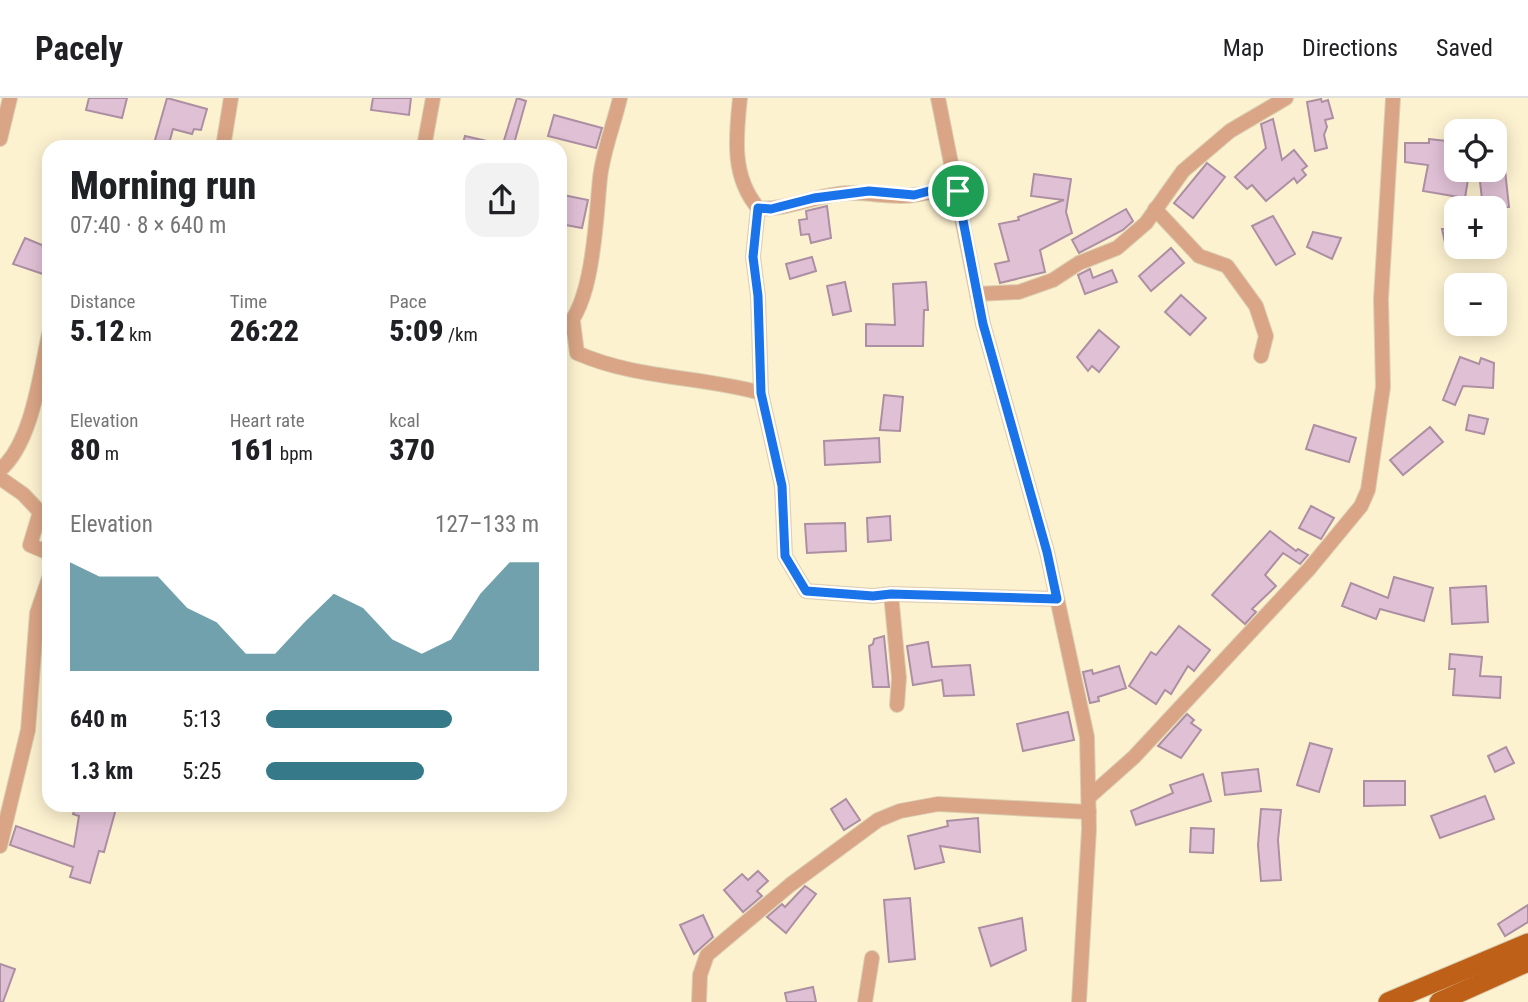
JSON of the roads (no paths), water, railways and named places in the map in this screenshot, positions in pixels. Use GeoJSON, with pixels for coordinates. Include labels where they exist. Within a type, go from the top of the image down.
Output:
{"type":"FeatureCollection","features":[{"type":"Feature","properties":{"kind":"main road"},"geometry":{"type":"LineString","coordinates":[[1388,1002],[1528,943]]}},
{"type":"Feature","properties":{"kind":"main road"},"geometry":{"type":"LineString","coordinates":[[1439,1002],[1528,962]]}},
{"type":"Feature","properties":{"kind":"street"},"geometry":{"type":"LineString","coordinates":[[0,139],[10,98]]}},
{"type":"Feature","properties":{"kind":"street"},"geometry":{"type":"LineString","coordinates":[[224,140],[232,98]]}},
{"type":"Feature","properties":{"kind":"street"},"geometry":{"type":"LineString","coordinates":[[425,140],[433,98]]}},
{"type":"Feature","properties":{"kind":"street"},"geometry":{"type":"LineString","coordinates":[[620,98],[600,177],[595,248],[573,322],[577,353],[601,364],[659,377],[702,380],[761,393]]}},
{"type":"Feature","properties":{"kind":"street"},"geometry":{"type":"LineString","coordinates":[[740,98],[734,134],[740,172],[747,195],[758,208],[771,209],[814,198],[869,191],[914,195],[956,184]]}},
{"type":"Feature","properties":{"kind":"street"},"geometry":{"type":"LineString","coordinates":[[938,98],[976,294],[1057,599],[1087,737],[1089,805],[1079,1002]]}},
{"type":"Feature","properties":{"kind":"street"},"geometry":{"type":"LineString","coordinates":[[976,294],[1019,292],[1053,280],[1079,263],[1116,248],[1146,223],[1183,171],[1222,138],[1286,98]]}},
{"type":"Feature","properties":{"kind":"street"},"geometry":{"type":"LineString","coordinates":[[699,1002],[699,975],[707,956],[790,884],[878,820],[900,811],[938,804],[1089,805],[1309,569],[1333,536],[1361,506],[1368,490],[1382,387],[1381,299],[1393,98]]}},
{"type":"Feature","properties":{"kind":"street"},"geometry":{"type":"LineString","coordinates":[[758,208],[753,257],[758,296],[761,393],[782,486],[785,556],[806,591],[873,596],[891,594],[1057,599]]}},
{"type":"Feature","properties":{"kind":"street"},"geometry":{"type":"LineString","coordinates":[[1155,209],[1199,256],[1227,266],[1249,296],[1256,306],[1266,336],[1261,356]]}},
{"type":"Feature","properties":{"kind":"street"},"geometry":{"type":"LineString","coordinates":[[567,327],[573,322]]}},
{"type":"Feature","properties":{"kind":"street"},"geometry":{"type":"LineString","coordinates":[[0,470],[14,458],[34,400],[42,365]]}},
{"type":"Feature","properties":{"kind":"street"},"geometry":{"type":"LineString","coordinates":[[0,478],[23,494],[40,512],[30,545],[42,550]]}},
{"type":"Feature","properties":{"kind":"street"},"geometry":{"type":"LineString","coordinates":[[891,594],[900,678],[897,705]]}},
{"type":"Feature","properties":{"kind":"street"},"geometry":{"type":"LineString","coordinates":[[0,846],[3,816],[28,730],[37,613],[42,598]]}},
{"type":"Feature","properties":{"kind":"street"},"geometry":{"type":"LineString","coordinates":[[865,1002],[872,958]]}}]}
